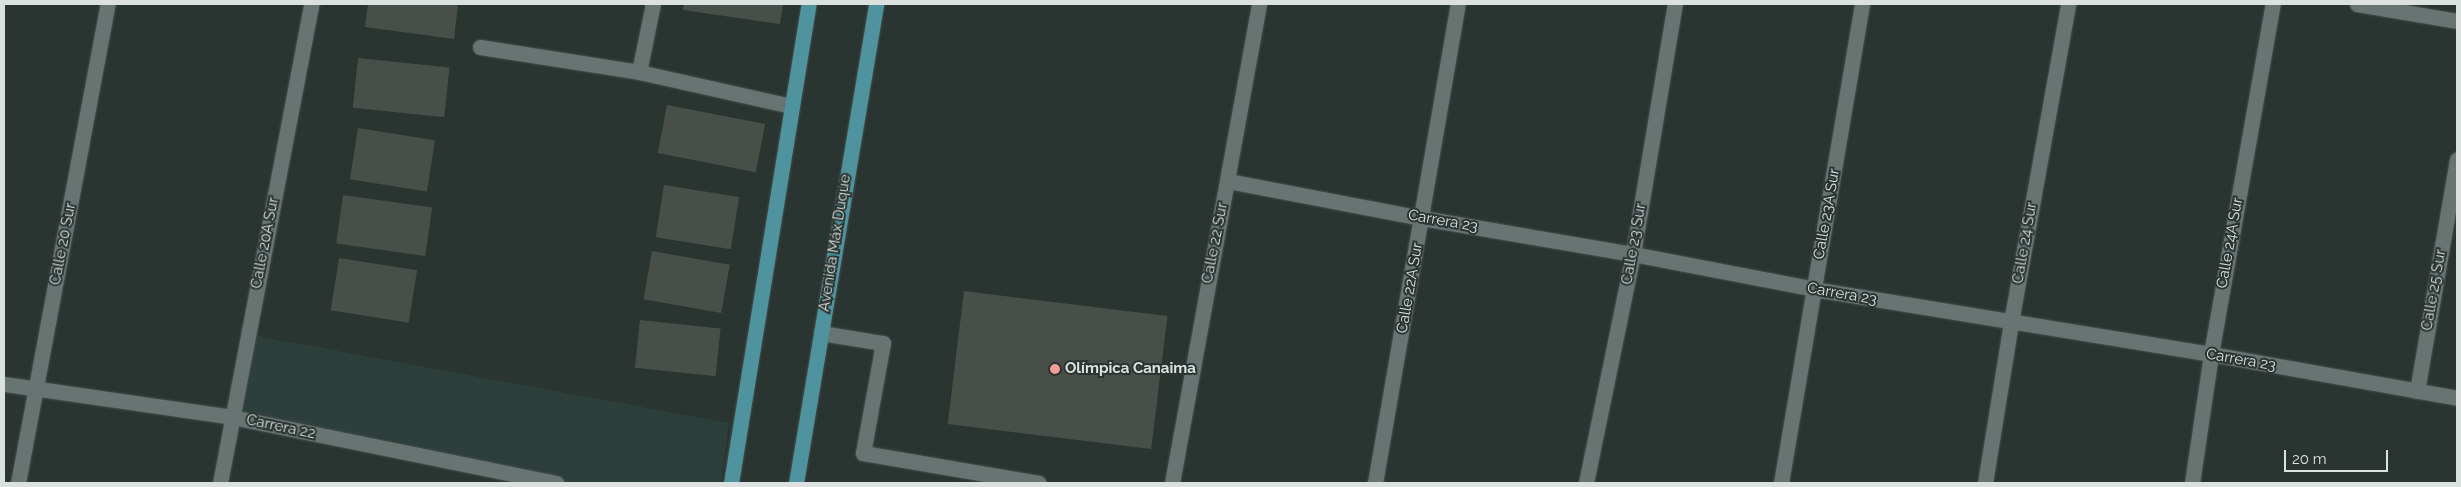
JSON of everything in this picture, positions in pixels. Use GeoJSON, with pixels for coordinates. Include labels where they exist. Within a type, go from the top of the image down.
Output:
{"type":"FeatureCollection","features":[{"type":"Feature","properties":{"kind":"main road"},"geometry":{"type":"LineString","coordinates":[[730,483],[809,4]]}},
{"type":"Feature","properties":{"kind":"main road","name":"Avenida Máx Duque"},"geometry":{"type":"LineString","coordinates":[[796,483],[876,4]]}},
{"type":"Feature","properties":{"kind":"street","name":"Calle 20 Sur"},"geometry":{"type":"LineString","coordinates":[[18,483],[108,4]]}},
{"type":"Feature","properties":{"kind":"street","name":"Calle 20A Sur"},"geometry":{"type":"LineString","coordinates":[[220,483],[312,4]]}},
{"type":"Feature","properties":{"kind":"street"},"geometry":{"type":"LineString","coordinates":[[639,72],[653,4]]}},
{"type":"Feature","properties":{"kind":"street","name":"Calle 22 Sur"},"geometry":{"type":"LineString","coordinates":[[1172,483],[1259,4]]}},
{"type":"Feature","properties":{"kind":"street","name":"Calle 22A Sur"},"geometry":{"type":"LineString","coordinates":[[1375,483],[1458,4]]}},
{"type":"Feature","properties":{"kind":"street","name":"Calle 23 Sur"},"geometry":{"type":"LineString","coordinates":[[1586,483],[1632,254],[1675,4]]}},
{"type":"Feature","properties":{"kind":"street","name":"Calle 23A Sur"},"geometry":{"type":"LineString","coordinates":[[1781,483],[1862,4]]}},
{"type":"Feature","properties":{"kind":"street","name":"Calle 24 Sur"},"geometry":{"type":"LineString","coordinates":[[1985,483],[2011,322],[2068,4]]}},
{"type":"Feature","properties":{"kind":"street","name":"Calle 24A Sur"},"geometry":{"type":"LineString","coordinates":[[2192,483],[2211,354],[2273,4]]}},
{"type":"Feature","properties":{"kind":"street"},"geometry":{"type":"LineString","coordinates":[[2357,4],[2457,21]]}},
{"type":"Feature","properties":{"kind":"street"},"geometry":{"type":"LineString","coordinates":[[480,47],[639,72],[791,106]]}},
{"type":"Feature","properties":{"kind":"street","name":"Calle 25 Sur"},"geometry":{"type":"LineString","coordinates":[[2417,391],[2457,159]]}},
{"type":"Feature","properties":{"kind":"street","name":"Carrera 23"},"geometry":{"type":"LineString","coordinates":[[1228,181],[1814,289],[2211,354],[2457,398]]}},
{"type":"Feature","properties":{"kind":"street"},"geometry":{"type":"LineString","coordinates":[[821,333],[882,343],[863,453],[1038,483]]}},
{"type":"Feature","properties":{"kind":"street","name":"Carrera 22"},"geometry":{"type":"LineString","coordinates":[[4,384],[232,417],[556,483]]}},
{"type":"Feature","properties":{"kind":"shaded area"},"geometry":{"type":"Polygon","coordinates":[[[257,336],[729,423],[721,483],[563,483],[242,417],[257,336]]]}},
{"type":"Feature","properties":{"kind":"building"},"geometry":{"type":"Polygon","coordinates":[[[368,4],[458,4],[454,39],[365,27],[368,4]]]}},
{"type":"Feature","properties":{"kind":"building"},"geometry":{"type":"Polygon","coordinates":[[[684,4],[783,4],[780,24],[683,10],[684,4]]]}},
{"type":"Feature","properties":{"kind":"building"},"geometry":{"type":"Polygon","coordinates":[[[358,58],[449,68],[444,117],[353,108],[358,58]]]}},
{"type":"Feature","properties":{"kind":"building"},"geometry":{"type":"Polygon","coordinates":[[[667,105],[765,124],[756,172],[658,153],[667,105]]]}},
{"type":"Feature","properties":{"kind":"building"},"geometry":{"type":"Polygon","coordinates":[[[358,128],[435,140],[427,192],[350,179],[358,128]]]}},
{"type":"Feature","properties":{"kind":"building"},"geometry":{"type":"Polygon","coordinates":[[[664,185],[739,197],[731,249],[656,237],[664,185]]]}},
{"type":"Feature","properties":{"kind":"building"},"geometry":{"type":"Polygon","coordinates":[[[343,195],[432,208],[425,256],[336,244],[343,195]]]}},
{"type":"Feature","properties":{"kind":"building"},"geometry":{"type":"Polygon","coordinates":[[[652,251],[730,265],[721,313],[643,299],[652,251]]]}},
{"type":"Feature","properties":{"kind":"building"},"geometry":{"type":"Polygon","coordinates":[[[339,258],[417,270],[409,323],[331,310],[339,258]]]}},
{"type":"Feature","properties":{"kind":"building","name":"Olímpica Canaima"},"geometry":{"type":"Polygon","coordinates":[[[964,291],[1167,316],[1151,449],[948,424],[964,291]]]}},
{"type":"Feature","properties":{"kind":"building"},"geometry":{"type":"Polygon","coordinates":[[[640,320],[721,328],[716,376],[635,368],[640,320]]]}},
{"type":"Feature","properties":{"kind":"place","name":"Olímpica Canaima"},"geometry":{"type":"Point","coordinates":[1055,369]}}]}
